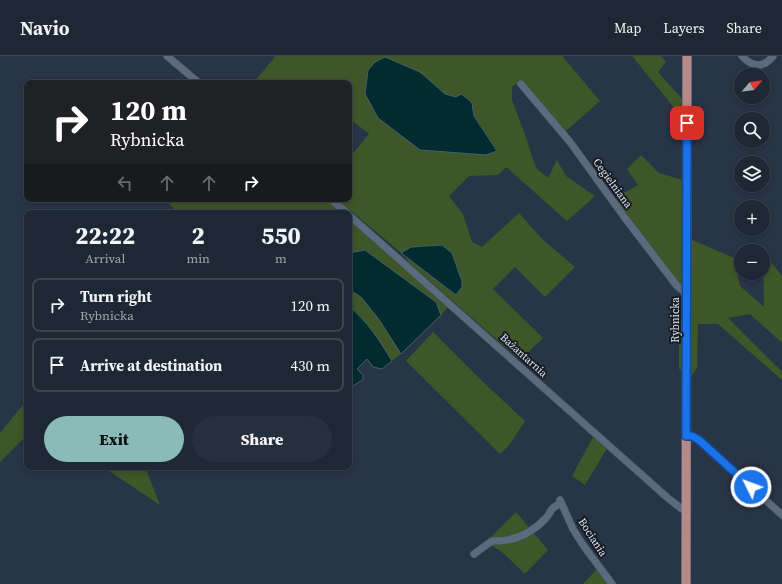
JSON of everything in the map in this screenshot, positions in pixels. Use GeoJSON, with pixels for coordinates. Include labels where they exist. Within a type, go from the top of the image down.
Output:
{"type":"FeatureCollection","features":[{"type":"Feature","properties":{"kind":"main road","name":"Rybnicka"},"geometry":{"type":"LineString","coordinates":[[686,584],[687,56]]}},
{"type":"Feature","properties":{"kind":"street"},"geometry":{"type":"LineString","coordinates":[[168,56],[196,80]]}},
{"type":"Feature","properties":{"kind":"street"},"geometry":{"type":"LineString","coordinates":[[742,56],[757,66],[764,65],[773,56]]}},
{"type":"Feature","properties":{"kind":"street","name":"Cegielniana"},"geometry":{"type":"LineString","coordinates":[[522,84],[570,142],[677,286],[687,294]]}},
{"type":"Feature","properties":{"kind":"street"},"geometry":{"type":"LineString","coordinates":[[334,202],[344,210]]}},
{"type":"Feature","properties":{"kind":"street","name":"Bażantarnia"},"geometry":{"type":"LineString","coordinates":[[352,218],[669,500],[679,507],[686,509]]}},
{"type":"Feature","properties":{"kind":"street"},"geometry":{"type":"LineString","coordinates":[[686,436],[692,436],[699,440],[782,515]]}},
{"type":"Feature","properties":{"kind":"street","name":"Bociania"},"geometry":{"type":"LineString","coordinates":[[474,554],[492,541],[514,539],[535,528],[561,501],[573,529],[612,584]]}},
{"type":"Feature","properties":{"kind":"green space"},"geometry":{"type":"Polygon","coordinates":[[[273,56],[564,56],[563,57],[600,101],[565,132],[522,80],[512,87],[512,100],[537,169],[548,178],[557,160],[566,176],[595,196],[567,221],[506,167],[498,175],[469,176],[449,196],[463,214],[472,242],[482,247],[519,213],[542,239],[575,267],[545,297],[515,267],[493,289],[543,338],[520,360],[408,262],[406,257],[456,295],[452,253],[442,245],[411,247],[401,253],[352,212],[352,210],[341,202],[352,202],[352,154],[369,134],[352,120],[352,80],[256,80],[275,57],[273,56]],[[420,72],[497,150],[474,115],[472,103],[445,94],[420,72]]]}},
{"type":"Feature","properties":{"kind":"green space"},"geometry":{"type":"Polygon","coordinates":[[[632,56],[661,56],[666,62],[658,72],[684,101],[684,120],[632,56]]]}},
{"type":"Feature","properties":{"kind":"green space"},"geometry":{"type":"Polygon","coordinates":[[[641,155],[659,173],[683,180],[684,285],[679,285],[615,198],[638,185],[627,169],[641,155]]]}},
{"type":"Feature","properties":{"kind":"green space"},"geometry":{"type":"Polygon","coordinates":[[[166,202],[330,202],[340,210],[176,210],[166,202]]]}},
{"type":"Feature","properties":{"kind":"green space"},"geometry":{"type":"Polygon","coordinates":[[[352,221],[449,306],[441,315],[436,302],[365,250],[352,252],[352,221]]]}},
{"type":"Feature","properties":{"kind":"green space"},"geometry":{"type":"Polygon","coordinates":[[[690,239],[734,258],[734,280],[739,280],[740,286],[764,307],[764,280],[770,280],[770,261],[782,276],[782,343],[750,314],[728,318],[782,372],[782,380],[718,324],[698,324],[697,368],[691,377],[690,239]]]}},
{"type":"Feature","properties":{"kind":"green space"},"geometry":{"type":"Polygon","coordinates":[[[352,291],[362,298],[380,321],[401,354],[392,361],[383,346],[362,318],[352,309],[352,291]]]}},
{"type":"Feature","properties":{"kind":"green space"},"geometry":{"type":"Polygon","coordinates":[[[684,319],[684,370],[679,369],[679,324],[684,319]]]}},
{"type":"Feature","properties":{"kind":"green space"},"geometry":{"type":"Polygon","coordinates":[[[433,332],[525,421],[510,444],[500,454],[406,361],[433,332]]]}},
{"type":"Feature","properties":{"kind":"green space"},"geometry":{"type":"Polygon","coordinates":[[[24,404],[24,438],[0,462],[0,433],[24,404]]]}},
{"type":"Feature","properties":{"kind":"green space"},"geometry":{"type":"Polygon","coordinates":[[[593,437],[608,447],[585,485],[572,476],[593,437]]]}},
{"type":"Feature","properties":{"kind":"green space"},"geometry":{"type":"Polygon","coordinates":[[[108,470],[146,470],[160,505],[108,470]]]}},
{"type":"Feature","properties":{"kind":"green space"},"geometry":{"type":"Polygon","coordinates":[[[516,512],[548,550],[525,574],[503,553],[486,542],[516,512]]]}},
{"type":"Feature","properties":{"kind":"green space"},"geometry":{"type":"Polygon","coordinates":[[[597,569],[609,584],[583,584],[597,569]]]}},
{"type":"Feature","properties":{"kind":"shaded area"},"geometry":{"type":"Polygon","coordinates":[[[385,57],[420,72],[445,94],[456,97],[461,94],[468,99],[472,103],[474,116],[497,151],[486,155],[420,150],[378,118],[365,94],[368,70],[375,62],[385,57]]]}},
{"type":"Feature","properties":{"kind":"shaded area"},"geometry":{"type":"Polygon","coordinates":[[[442,245],[452,253],[462,281],[462,287],[456,295],[401,253],[411,247],[442,245]]]}},
{"type":"Feature","properties":{"kind":"shaded area"},"geometry":{"type":"Polygon","coordinates":[[[365,250],[436,302],[441,315],[401,354],[380,321],[362,298],[352,291],[352,252],[365,250]]]}},
{"type":"Feature","properties":{"kind":"shaded area"},"geometry":{"type":"Polygon","coordinates":[[[352,309],[362,318],[373,332],[392,361],[382,369],[373,367],[367,359],[357,369],[363,375],[363,380],[352,386],[352,309]]]}},
{"type":"Feature","properties":{"kind":"route"},"geometry":{"type":"LineString","coordinates":[[687,123],[686,436],[692,436],[699,440],[751,487]]}}]}
